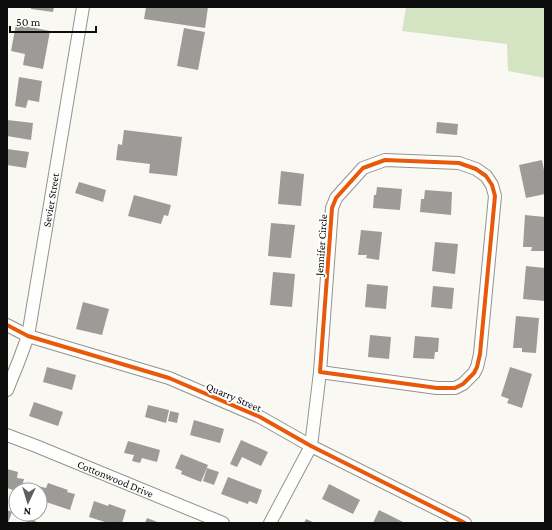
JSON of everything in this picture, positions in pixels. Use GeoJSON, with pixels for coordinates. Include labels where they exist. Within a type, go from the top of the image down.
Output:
{"type":"FeatureCollection","features":[{"type":"Feature","properties":{"kind":"street","name":"Sevier Street"},"geometry":{"type":"LineString","coordinates":[[7,390],[28,336],[83,7]]}},
{"type":"Feature","properties":{"kind":"street","name":"Jennifer Circle"},"geometry":{"type":"LineString","coordinates":[[311,446],[320,372],[332,208],[336,198],[363,168],[385,160],[459,164],[476,169],[486,176],[492,185],[495,196],[480,354],[474,373],[463,384],[455,388],[437,388],[320,372]]}},
{"type":"Feature","properties":{"kind":"street","name":"Quarry Street"},"geometry":{"type":"LineString","coordinates":[[7,325],[28,336],[169,378],[260,417],[311,446],[464,523]]}},
{"type":"Feature","properties":{"kind":"street","name":"Cottonwood Drive"},"geometry":{"type":"LineString","coordinates":[[7,435],[223,523]]}},
{"type":"Feature","properties":{"kind":"street"},"geometry":{"type":"LineString","coordinates":[[270,523],[311,446]]}},
{"type":"Feature","properties":{"kind":"green space"},"geometry":{"type":"Polygon","coordinates":[[[406,7],[545,7],[545,78],[508,71],[507,44],[402,31],[406,7]]]}},
{"type":"Feature","properties":{"kind":"building"},"geometry":{"type":"Polygon","coordinates":[[[31,7],[54,7],[53,12],[31,9],[31,7]]]}},
{"type":"Feature","properties":{"kind":"building"},"geometry":{"type":"Polygon","coordinates":[[[146,7],[208,7],[205,28],[144,19],[146,7]]]}},
{"type":"Feature","properties":{"kind":"building"},"geometry":{"type":"Polygon","coordinates":[[[16,24],[50,31],[43,69],[23,65],[25,54],[11,51],[16,24]]]}},
{"type":"Feature","properties":{"kind":"building"},"geometry":{"type":"Polygon","coordinates":[[[184,28],[205,32],[198,70],[177,66],[184,28]]]}},
{"type":"Feature","properties":{"kind":"building"},"geometry":{"type":"Polygon","coordinates":[[[19,77],[42,81],[39,102],[28,100],[26,108],[15,106],[19,77]]]}},
{"type":"Feature","properties":{"kind":"building"},"geometry":{"type":"Polygon","coordinates":[[[7,120],[33,123],[31,140],[7,136],[7,120]]]}},
{"type":"Feature","properties":{"kind":"building"},"geometry":{"type":"Polygon","coordinates":[[[437,122],[458,124],[457,135],[436,133],[437,122]]]}},
{"type":"Feature","properties":{"kind":"building"},"geometry":{"type":"Polygon","coordinates":[[[124,130],[182,137],[177,176],[149,173],[150,164],[116,160],[118,144],[122,145],[124,130]]]}},
{"type":"Feature","properties":{"kind":"building"},"geometry":{"type":"Polygon","coordinates":[[[7,149],[29,152],[26,168],[7,165],[7,149]]]}},
{"type":"Feature","properties":{"kind":"building"},"geometry":{"type":"Polygon","coordinates":[[[542,160],[545,175],[545,194],[526,198],[519,165],[542,160]]]}},
{"type":"Feature","properties":{"kind":"building"},"geometry":{"type":"Polygon","coordinates":[[[281,171],[304,174],[301,206],[278,204],[281,171]]]}},
{"type":"Feature","properties":{"kind":"building"},"geometry":{"type":"Polygon","coordinates":[[[79,182],[106,190],[103,202],[75,193],[79,182]]]}},
{"type":"Feature","properties":{"kind":"building"},"geometry":{"type":"Polygon","coordinates":[[[377,187],[402,189],[400,210],[373,208],[374,195],[376,195],[377,187]]]}},
{"type":"Feature","properties":{"kind":"building"},"geometry":{"type":"Polygon","coordinates":[[[425,190],[452,192],[451,215],[420,212],[421,199],[424,199],[425,190]]]}},
{"type":"Feature","properties":{"kind":"building"},"geometry":{"type":"Polygon","coordinates":[[[134,195],[171,205],[168,216],[164,215],[161,224],[128,216],[134,195]]]}},
{"type":"Feature","properties":{"kind":"building"},"geometry":{"type":"Polygon","coordinates":[[[525,215],[545,217],[545,251],[531,251],[532,247],[523,247],[525,215]]]}},
{"type":"Feature","properties":{"kind":"building"},"geometry":{"type":"Polygon","coordinates":[[[271,223],[295,225],[291,258],[268,256],[271,223]]]}},
{"type":"Feature","properties":{"kind":"building"},"geometry":{"type":"Polygon","coordinates":[[[361,230],[382,232],[379,260],[366,258],[367,255],[358,255],[361,230]]]}},
{"type":"Feature","properties":{"kind":"building"},"geometry":{"type":"Polygon","coordinates":[[[435,242],[458,244],[455,274],[432,271],[435,242]]]}},
{"type":"Feature","properties":{"kind":"building"},"geometry":{"type":"Polygon","coordinates":[[[526,266],[545,268],[545,301],[523,299],[526,266]]]}},
{"type":"Feature","properties":{"kind":"building"},"geometry":{"type":"Polygon","coordinates":[[[273,272],[295,274],[292,307],[270,305],[273,272]]]}},
{"type":"Feature","properties":{"kind":"building"},"geometry":{"type":"Polygon","coordinates":[[[367,284],[388,286],[386,309],[365,307],[367,284]]]}},
{"type":"Feature","properties":{"kind":"building"},"geometry":{"type":"Polygon","coordinates":[[[433,286],[454,288],[452,309],[431,307],[433,286]]]}},
{"type":"Feature","properties":{"kind":"building"},"geometry":{"type":"Polygon","coordinates":[[[83,302],[109,309],[102,335],[76,329],[83,302]]]}},
{"type":"Feature","properties":{"kind":"building"},"geometry":{"type":"Polygon","coordinates":[[[516,316],[539,318],[536,353],[522,352],[522,348],[513,348],[516,316]]]}},
{"type":"Feature","properties":{"kind":"building"},"geometry":{"type":"Polygon","coordinates":[[[370,335],[391,337],[389,359],[368,357],[370,335]]]}},
{"type":"Feature","properties":{"kind":"building"},"geometry":{"type":"Polygon","coordinates":[[[415,336],[439,338],[438,352],[435,352],[434,359],[413,358],[415,336]]]}},
{"type":"Feature","properties":{"kind":"building"},"geometry":{"type":"Polygon","coordinates":[[[47,367],[76,375],[72,390],[43,382],[47,367]]]}},
{"type":"Feature","properties":{"kind":"building"},"geometry":{"type":"Polygon","coordinates":[[[510,367],[532,374],[522,408],[507,403],[509,399],[501,396],[510,367]]]}},
{"type":"Feature","properties":{"kind":"building"},"geometry":{"type":"Polygon","coordinates":[[[34,402],[63,412],[58,426],[29,416],[34,402]]]}},
{"type":"Feature","properties":{"kind":"building"},"geometry":{"type":"Polygon","coordinates":[[[148,405],[169,410],[166,423],[145,417],[148,405]]]}},
{"type":"Feature","properties":{"kind":"building"},"geometry":{"type":"Polygon","coordinates":[[[170,411],[179,413],[177,423],[168,421],[170,411]]]}},
{"type":"Feature","properties":{"kind":"building"},"geometry":{"type":"Polygon","coordinates":[[[194,420],[224,429],[220,443],[190,435],[194,420]]]}},
{"type":"Feature","properties":{"kind":"building"},"geometry":{"type":"Polygon","coordinates":[[[241,440],[268,452],[261,466],[242,457],[237,467],[230,464],[241,440]]]}},
{"type":"Feature","properties":{"kind":"building"},"geometry":{"type":"Polygon","coordinates":[[[128,441],[160,450],[157,462],[142,458],[140,463],[132,461],[134,455],[124,453],[128,441]]]}},
{"type":"Feature","properties":{"kind":"building"},"geometry":{"type":"Polygon","coordinates":[[[181,454],[208,465],[201,482],[181,474],[182,471],[175,468],[181,454]]]}},
{"type":"Feature","properties":{"kind":"building"},"geometry":{"type":"Polygon","coordinates":[[[207,468],[219,472],[214,485],[203,481],[207,468]]]}},
{"type":"Feature","properties":{"kind":"building"},"geometry":{"type":"Polygon","coordinates":[[[7,469],[18,472],[17,478],[24,479],[23,482],[8,482],[7,488],[7,469]]]}},
{"type":"Feature","properties":{"kind":"building"},"geometry":{"type":"Polygon","coordinates":[[[228,477],[262,490],[257,504],[249,501],[248,504],[221,494],[228,477]]]}},
{"type":"Feature","properties":{"kind":"building"},"geometry":{"type":"Polygon","coordinates":[[[48,483],[75,494],[70,510],[48,503],[48,483]]]}},
{"type":"Feature","properties":{"kind":"building"},"geometry":{"type":"Polygon","coordinates":[[[329,484],[360,500],[353,514],[322,499],[329,484]]]}},
{"type":"Feature","properties":{"kind":"building"},"geometry":{"type":"Polygon","coordinates":[[[94,501],[126,510],[122,523],[108,523],[89,517],[94,501]]]}},
{"type":"Feature","properties":{"kind":"building"},"geometry":{"type":"Polygon","coordinates":[[[7,510],[8,522],[7,523],[7,510]]]}},
{"type":"Feature","properties":{"kind":"building"},"geometry":{"type":"Polygon","coordinates":[[[379,510],[405,523],[373,523],[379,510]]]}},
{"type":"Feature","properties":{"kind":"building"},"geometry":{"type":"Polygon","coordinates":[[[147,518],[160,523],[145,523],[147,518]]]}},
{"type":"Feature","properties":{"kind":"building"},"geometry":{"type":"Polygon","coordinates":[[[306,519],[315,523],[304,523],[306,519]]]}},
{"type":"Feature","properties":{"kind":"cycle path"},"geometry":{"type":"LineString","coordinates":[[385,160],[459,163],[476,169],[486,176],[492,185],[495,196],[480,354],[474,373],[463,384],[455,388],[437,388],[320,372],[332,208],[336,198],[363,168],[385,160]]}},
{"type":"Feature","properties":{"kind":"cycle path"},"geometry":{"type":"LineString","coordinates":[[7,325],[28,336],[169,378],[260,417],[311,446],[465,523]]}}]}
